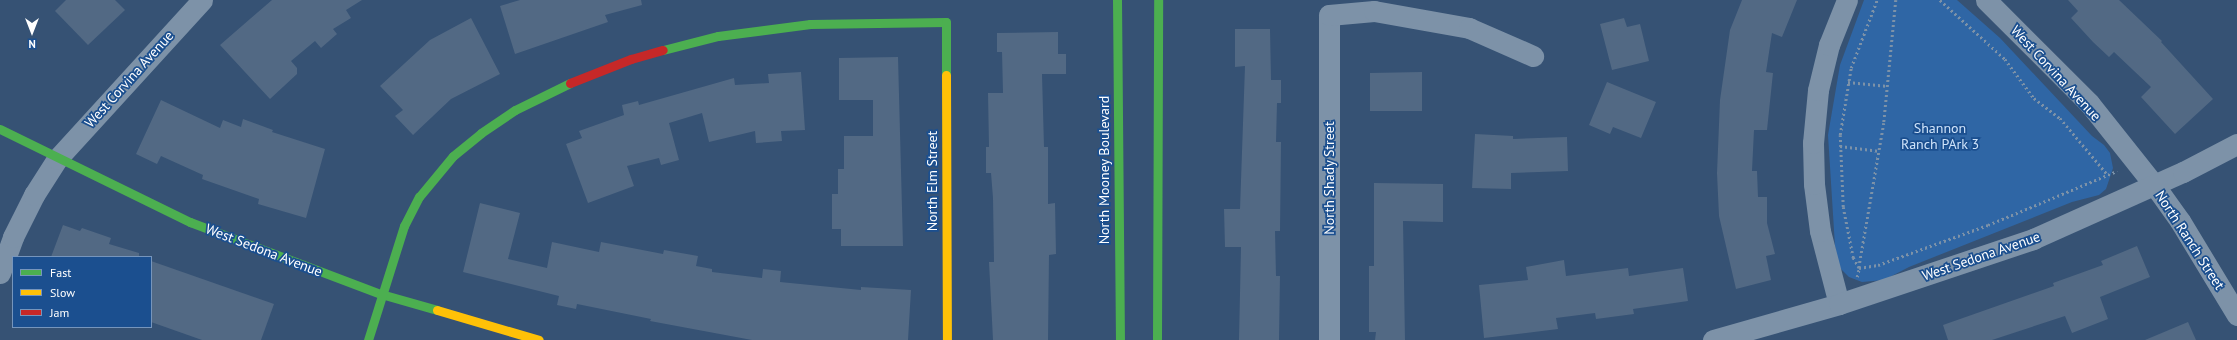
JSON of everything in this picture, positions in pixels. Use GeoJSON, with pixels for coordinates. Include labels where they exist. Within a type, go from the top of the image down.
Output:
{"type":"FeatureCollection","features":[{"type":"Feature","properties":{"kind":"street","name":"West Corvina Avenue"},"geometry":{"type":"LineString","coordinates":[[0,273],[20,223],[57,159],[202,0]]}},
{"type":"Feature","properties":{"kind":"street","name":"North Mooney Boulevard"},"geometry":{"type":"LineString","coordinates":[[1117,0],[1120,340]]}},
{"type":"Feature","properties":{"kind":"street"},"geometry":{"type":"LineString","coordinates":[[1157,340],[1158,0]]}},
{"type":"Feature","properties":{"kind":"street"},"geometry":{"type":"LineString","coordinates":[[1839,304],[1820,232],[1814,184],[1813,143],[1818,90],[1829,45],[1847,0]]}},
{"type":"Feature","properties":{"kind":"street","name":"West Corvina Avenue"},"geometry":{"type":"LineString","coordinates":[[1986,0],[2088,103],[2154,186]]}},
{"type":"Feature","properties":{"kind":"street","name":"North Shady Street"},"geometry":{"type":"LineString","coordinates":[[1329,340],[1329,15],[1374,11],[1469,28],[1533,56]]}},
{"type":"Feature","properties":{"kind":"street","name":"North Elm Street"},"geometry":{"type":"LineString","coordinates":[[381,294],[404,226],[419,197],[434,177],[481,133],[515,110],[556,88],[631,59],[677,45],[760,28],[810,24],[946,22],[947,340]]}},
{"type":"Feature","properties":{"kind":"street","name":"West Sedona Avenue"},"geometry":{"type":"LineString","coordinates":[[0,129],[57,159],[190,222],[381,294],[539,340]]}},
{"type":"Feature","properties":{"kind":"street","name":"West Sedona Avenue"},"geometry":{"type":"LineString","coordinates":[[1713,340],[1839,304],[2033,239],[2123,197],[2154,186],[2237,144]]}},
{"type":"Feature","properties":{"kind":"street","name":"North Ranch Street"},"geometry":{"type":"LineString","coordinates":[[2154,186],[2180,221],[2237,315]]}},
{"type":"Feature","properties":{"kind":"street"},"geometry":{"type":"LineString","coordinates":[[368,340],[381,294]]}},
{"type":"Feature","properties":{"kind":"path"},"geometry":{"type":"LineString","coordinates":[[1859,268],[1853,258],[1843,207],[1840,146],[1848,82],[1859,43],[1877,0]]}},
{"type":"Feature","properties":{"kind":"path"},"geometry":{"type":"LineString","coordinates":[[1859,268],[1880,151],[1896,0]]}},
{"type":"Feature","properties":{"kind":"path"},"geometry":{"type":"LineString","coordinates":[[1859,268],[1878,265],[1988,224],[2107,174],[2060,118],[2034,98],[2005,59],[1940,0]]}},
{"type":"Feature","properties":{"kind":"path"},"geometry":{"type":"LineString","coordinates":[[1848,82],[1888,86]]}},
{"type":"Feature","properties":{"kind":"path"},"geometry":{"type":"LineString","coordinates":[[1840,146],[1880,151]]}},
{"type":"Feature","properties":{"kind":"green space","name":"Shannon Ranch PArk 3"},"geometry":{"type":"Polygon","coordinates":[[[1864,0],[1957,0],[2000,38],[2092,136],[2104,145],[2110,153],[2113,168],[2106,189],[2099,195],[2072,202],[1909,267],[1884,280],[1862,282],[1849,277],[1839,267],[1835,246],[1828,135],[1840,65],[1864,0]]]}},
{"type":"Feature","properties":{"kind":"building"},"geometry":{"type":"Polygon","coordinates":[[[66,0],[115,0],[125,10],[88,45],[55,11],[66,0]]]}},
{"type":"Feature","properties":{"kind":"building"},"geometry":{"type":"Polygon","coordinates":[[[272,0],[362,0],[346,10],[351,18],[333,29],[337,34],[321,48],[315,41],[291,61],[297,68],[297,74],[270,99],[220,45],[272,0]]]}},
{"type":"Feature","properties":{"kind":"building"},"geometry":{"type":"Polygon","coordinates":[[[520,0],[641,0],[642,5],[605,15],[608,22],[515,54],[500,6],[520,0]]]}},
{"type":"Feature","properties":{"kind":"building"},"geometry":{"type":"Polygon","coordinates":[[[1742,0],[1797,0],[1782,37],[1772,33],[1766,72],[1773,73],[1767,130],[1754,130],[1752,171],[1757,171],[1758,197],[1767,197],[1767,223],[1775,254],[1766,256],[1771,280],[1736,289],[1719,216],[1717,173],[1720,100],[1730,30],[1742,0]]]}},
{"type":"Feature","properties":{"kind":"building"},"geometry":{"type":"Polygon","coordinates":[[[2068,0],[2119,0],[2162,41],[2161,42],[2213,99],[2175,134],[2141,97],[2151,87],[2114,52],[2109,57],[2093,42],[2071,18],[2078,11],[2068,0]]]}},
{"type":"Feature","properties":{"kind":"building"},"geometry":{"type":"Polygon","coordinates":[[[471,18],[500,74],[451,99],[413,135],[395,116],[403,110],[380,86],[430,40],[471,18]]]}},
{"type":"Feature","properties":{"kind":"building"},"geometry":{"type":"Polygon","coordinates":[[[1624,18],[1627,27],[1640,24],[1649,61],[1612,70],[1600,24],[1624,18]]]}},
{"type":"Feature","properties":{"kind":"building"},"geometry":{"type":"Polygon","coordinates":[[[1235,29],[1270,29],[1271,80],[1281,80],[1281,103],[1277,103],[1276,142],[1281,142],[1280,231],[1275,231],[1276,276],[1280,276],[1279,340],[1239,340],[1241,247],[1225,247],[1224,209],[1240,209],[1245,66],[1235,67],[1235,29]]]}},
{"type":"Feature","properties":{"kind":"building"},"geometry":{"type":"Polygon","coordinates":[[[1058,32],[1058,54],[1066,54],[1066,74],[1042,74],[1044,147],[1048,147],[1048,204],[1055,203],[1056,254],[1049,255],[1048,340],[993,340],[989,262],[994,262],[993,198],[991,173],[986,173],[986,147],[989,147],[988,93],[1003,93],[1002,52],[997,52],[997,33],[1058,32]]]}},
{"type":"Feature","properties":{"kind":"building"},"geometry":{"type":"Polygon","coordinates":[[[898,57],[903,246],[841,246],[841,229],[832,229],[832,194],[838,194],[838,169],[844,169],[844,136],[873,136],[873,100],[839,100],[839,58],[898,57]]]}},
{"type":"Feature","properties":{"kind":"building"},"geometry":{"type":"Polygon","coordinates":[[[801,72],[805,130],[781,131],[782,141],[756,143],[755,131],[709,142],[702,113],[669,123],[679,160],[661,165],[659,158],[627,166],[634,186],[588,203],[566,144],[582,138],[579,131],[624,115],[622,105],[638,101],[639,105],[734,78],[735,85],[769,83],[768,74],[801,72]]]}},
{"type":"Feature","properties":{"kind":"building"},"geometry":{"type":"Polygon","coordinates":[[[1422,72],[1422,111],[1370,111],[1370,73],[1422,72]]]}},
{"type":"Feature","properties":{"kind":"building"},"geometry":{"type":"Polygon","coordinates":[[[1607,82],[1656,102],[1641,138],[1613,127],[1610,134],[1589,125],[1607,82]]]}},
{"type":"Feature","properties":{"kind":"building"},"geometry":{"type":"Polygon","coordinates":[[[161,100],[220,128],[223,120],[241,127],[243,119],[273,130],[272,132],[325,149],[306,218],[258,204],[259,199],[202,179],[203,175],[161,156],[157,164],[136,154],[161,100]]]}},
{"type":"Feature","properties":{"kind":"building"},"geometry":{"type":"Polygon","coordinates":[[[1475,134],[1513,136],[1513,139],[1567,137],[1568,171],[1511,173],[1511,189],[1472,188],[1475,134]]]}},
{"type":"Feature","properties":{"kind":"building"},"geometry":{"type":"Polygon","coordinates":[[[1374,183],[1443,184],[1443,222],[1403,221],[1405,340],[1375,340],[1376,332],[1369,332],[1369,266],[1374,266],[1374,183]]]}},
{"type":"Feature","properties":{"kind":"building"},"geometry":{"type":"Polygon","coordinates":[[[480,203],[520,213],[508,259],[547,268],[552,242],[599,252],[601,242],[663,254],[664,250],[698,256],[696,266],[712,269],[712,272],[762,278],[763,269],[781,271],[780,282],[861,290],[861,287],[911,290],[908,340],[752,340],[650,321],[651,319],[577,304],[576,309],[557,305],[559,296],[463,272],[480,203]]]}},
{"type":"Feature","properties":{"kind":"building"},"geometry":{"type":"Polygon","coordinates":[[[63,225],[80,231],[82,228],[111,238],[109,244],[139,253],[139,256],[51,256],[63,225]]]}},
{"type":"Feature","properties":{"kind":"building"},"geometry":{"type":"Polygon","coordinates":[[[2137,246],[2150,277],[2100,297],[2108,319],[2072,333],[2065,316],[1992,340],[1948,340],[1943,325],[2054,286],[2053,283],[2103,265],[2101,261],[2137,246]]]}},
{"type":"Feature","properties":{"kind":"building"},"geometry":{"type":"Polygon","coordinates":[[[1564,260],[1566,276],[1628,268],[1629,276],[1683,268],[1688,301],[1633,309],[1634,314],[1596,319],[1595,313],[1556,318],[1558,329],[1484,338],[1479,285],[1528,280],[1526,267],[1564,260]]]}},
{"type":"Feature","properties":{"kind":"building"},"geometry":{"type":"Polygon","coordinates":[[[152,261],[274,304],[261,340],[202,340],[152,322],[152,261]]]}},
{"type":"Feature","properties":{"kind":"building"},"geometry":{"type":"Polygon","coordinates":[[[2188,322],[2196,340],[2145,340],[2188,322]]]}},
{"type":"Feature","properties":{"kind":"traffic: fast"},"geometry":{"type":"LineString","coordinates":[[1117,0],[1120,340]]}},
{"type":"Feature","properties":{"kind":"traffic: fast"},"geometry":{"type":"LineString","coordinates":[[1157,340],[1158,0]]}},
{"type":"Feature","properties":{"kind":"traffic: fast"},"geometry":{"type":"LineString","coordinates":[[663,50],[718,36],[810,24],[946,22],[946,75]]}},
{"type":"Feature","properties":{"kind":"traffic: fast"},"geometry":{"type":"LineString","coordinates":[[368,340],[404,226],[419,197],[453,156],[481,133],[515,110],[570,83]]}},
{"type":"Feature","properties":{"kind":"traffic: fast"},"geometry":{"type":"LineString","coordinates":[[0,129],[190,222],[381,294],[437,310]]}},
{"type":"Feature","properties":{"kind":"traffic: slow"},"geometry":{"type":"LineString","coordinates":[[946,75],[947,340]]}},
{"type":"Feature","properties":{"kind":"traffic: slow"},"geometry":{"type":"LineString","coordinates":[[437,310],[539,340]]}},
{"type":"Feature","properties":{"kind":"traffic: jam"},"geometry":{"type":"LineString","coordinates":[[570,83],[631,59],[663,50]]}}]}
